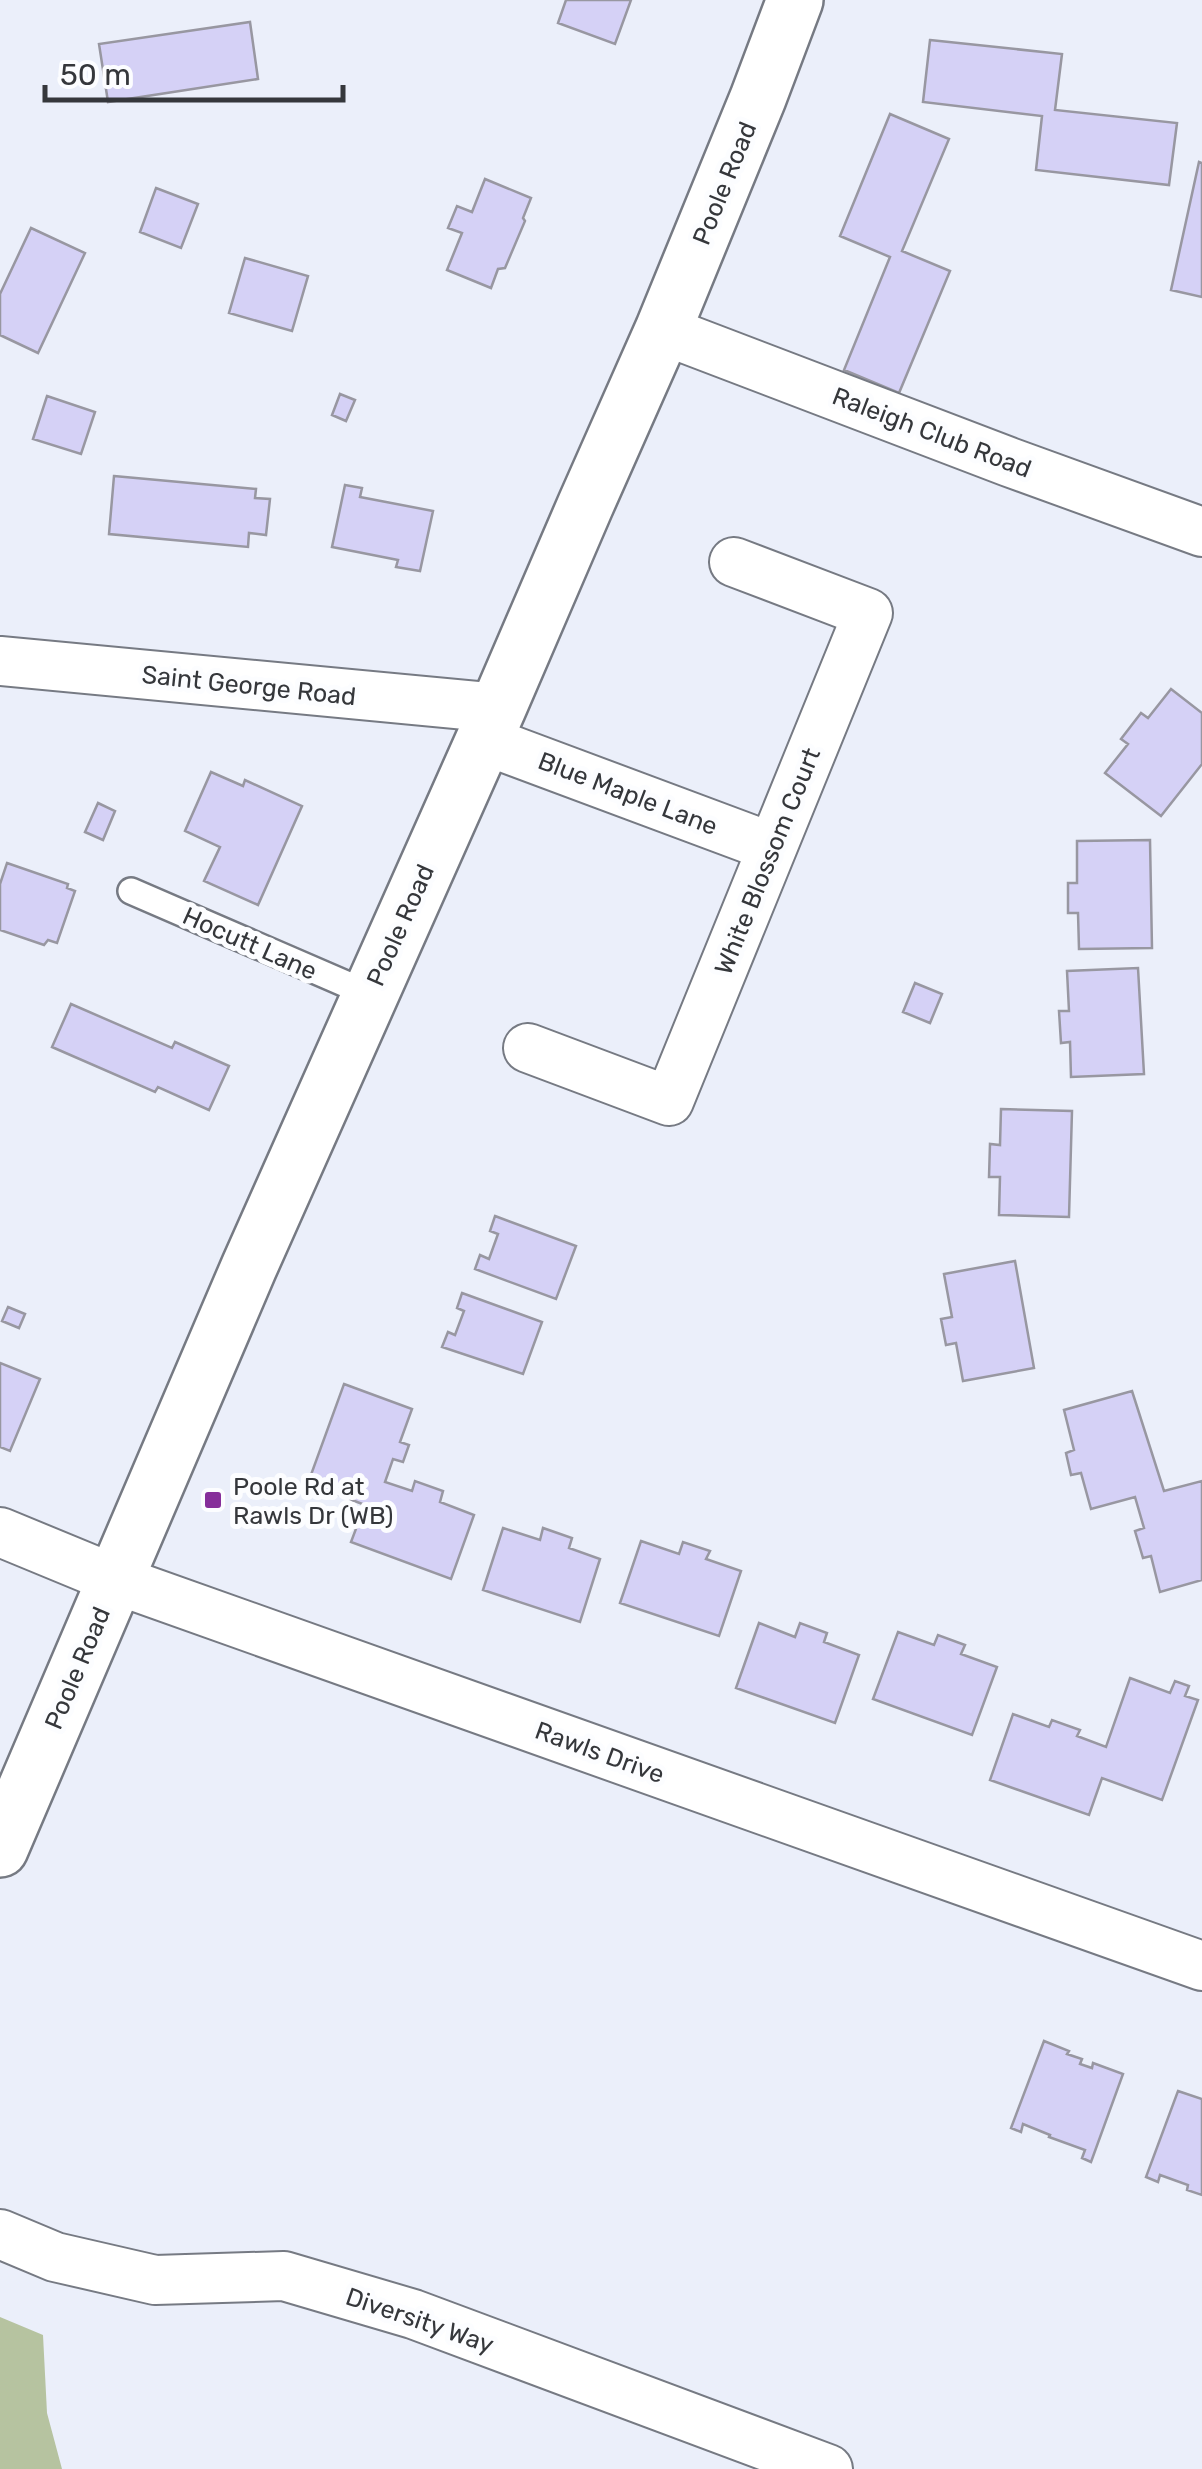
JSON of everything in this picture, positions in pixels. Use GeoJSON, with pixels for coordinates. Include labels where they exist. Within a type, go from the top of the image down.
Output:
{"type":"FeatureCollection","features":[{"type":"Feature","properties":{"kind":"main road","name":"Poole Road"},"geometry":{"type":"LineString","coordinates":[[0,1849],[369,994],[663,330],[795,0]]}},
{"type":"Feature","properties":{"kind":"street","name":"Raleigh Club Road"},"geometry":{"type":"LineString","coordinates":[[663,330],[1202,532]]}},
{"type":"Feature","properties":{"kind":"street","name":"White Blossom Court"},"geometry":{"type":"LineString","coordinates":[[528,1048],[669,1101],[868,613],[734,562]]}},
{"type":"Feature","properties":{"kind":"street","name":"Saint George Road"},"geometry":{"type":"LineString","coordinates":[[0,661],[491,724]]}},
{"type":"Feature","properties":{"kind":"street","name":"Blue Maple Lane"},"geometry":{"type":"LineString","coordinates":[[491,724],[772,847]]}},
{"type":"Feature","properties":{"kind":"street","name":"Rawls Drive"},"geometry":{"type":"LineString","coordinates":[[0,1532],[114,1579],[1202,1966]]}},
{"type":"Feature","properties":{"kind":"street","name":"Diversity Way"},"geometry":{"type":"LineString","coordinates":[[0,2234],[55,2257],[155,2280],[284,2276],[414,2314],[828,2469]]}},
{"type":"Feature","properties":{"kind":"lane","name":"Hocutt Lane"},"geometry":{"type":"LineString","coordinates":[[130,891],[369,994]]}},
{"type":"Feature","properties":{"kind":"green space"},"geometry":{"type":"Polygon","coordinates":[[[0,2317],[43,2335],[47,2413],[62,2469],[0,2469],[0,2317]]]}},
{"type":"Feature","properties":{"kind":"building"},"geometry":{"type":"Polygon","coordinates":[[[566,0],[631,0],[615,44],[558,23],[566,0]]]}},
{"type":"Feature","properties":{"kind":"building"},"geometry":{"type":"Polygon","coordinates":[[[250,22],[258,79],[108,102],[99,44],[250,22]]]}},
{"type":"Feature","properties":{"kind":"building"},"geometry":{"type":"Polygon","coordinates":[[[930,40],[1062,54],[1055,110],[1177,123],[1169,185],[1036,170],[1042,116],[923,102],[930,40]]]}},
{"type":"Feature","properties":{"kind":"building"},"geometry":{"type":"Polygon","coordinates":[[[890,114],[949,139],[902,251],[950,271],[899,393],[844,370],[890,257],[840,236],[890,114]]]}},
{"type":"Feature","properties":{"kind":"building"},"geometry":{"type":"Polygon","coordinates":[[[1199,162],[1202,163],[1202,297],[1171,290],[1199,162]]]}},
{"type":"Feature","properties":{"kind":"building"},"geometry":{"type":"Polygon","coordinates":[[[485,179],[531,198],[505,268],[498,269],[491,288],[447,270],[462,233],[448,228],[457,206],[472,212],[485,179]]]}},
{"type":"Feature","properties":{"kind":"building"},"geometry":{"type":"Polygon","coordinates":[[[156,188],[198,204],[181,248],[140,232],[156,188]]]}},
{"type":"Feature","properties":{"kind":"building"},"geometry":{"type":"Polygon","coordinates":[[[31,228],[85,253],[38,353],[0,335],[0,294],[31,228]]]}},
{"type":"Feature","properties":{"kind":"building"},"geometry":{"type":"Polygon","coordinates":[[[245,258],[308,276],[292,331],[229,313],[245,258]]]}},
{"type":"Feature","properties":{"kind":"building"},"geometry":{"type":"Polygon","coordinates":[[[340,394],[355,400],[346,421],[332,415],[340,394]]]}},
{"type":"Feature","properties":{"kind":"building"},"geometry":{"type":"Polygon","coordinates":[[[47,396],[95,412],[81,454],[33,439],[47,396]]]}},
{"type":"Feature","properties":{"kind":"building"},"geometry":{"type":"Polygon","coordinates":[[[114,476],[256,489],[255,498],[270,499],[266,535],[249,533],[248,547],[109,534],[114,476]]]}},
{"type":"Feature","properties":{"kind":"building"},"geometry":{"type":"Polygon","coordinates":[[[345,485],[362,488],[360,497],[433,511],[420,571],[396,567],[398,560],[332,547],[345,485]]]}},
{"type":"Feature","properties":{"kind":"building"},"geometry":{"type":"Polygon","coordinates":[[[1171,689],[1202,713],[1202,764],[1161,816],[1105,773],[1128,744],[1121,739],[1141,713],[1148,718],[1171,689]]]}},
{"type":"Feature","properties":{"kind":"building"},"geometry":{"type":"Polygon","coordinates":[[[211,772],[243,786],[245,780],[302,806],[258,905],[204,881],[220,847],[185,831],[211,772]]]}},
{"type":"Feature","properties":{"kind":"building"},"geometry":{"type":"Polygon","coordinates":[[[98,803],[115,811],[103,840],[85,832],[98,803]]]}},
{"type":"Feature","properties":{"kind":"building"},"geometry":{"type":"Polygon","coordinates":[[[1150,840],[1152,948],[1079,949],[1078,913],[1068,913],[1068,883],[1077,883],[1077,841],[1150,840]]]}},
{"type":"Feature","properties":{"kind":"building"},"geometry":{"type":"Polygon","coordinates":[[[7,863],[68,884],[67,888],[75,891],[57,943],[48,940],[44,945],[0,930],[0,884],[7,863]]]}},
{"type":"Feature","properties":{"kind":"building"},"geometry":{"type":"Polygon","coordinates":[[[1138,968],[1144,1074],[1071,1077],[1070,1042],[1061,1043],[1059,1011],[1069,1011],[1067,971],[1138,968]]]}},
{"type":"Feature","properties":{"kind":"building"},"geometry":{"type":"Polygon","coordinates":[[[915,983],[942,994],[930,1023],[903,1012],[915,983]]]}},
{"type":"Feature","properties":{"kind":"building"},"geometry":{"type":"Polygon","coordinates":[[[71,1004],[172,1048],[175,1042],[229,1066],[209,1110],[158,1087],[155,1092],[52,1047],[71,1004]]]}},
{"type":"Feature","properties":{"kind":"building"},"geometry":{"type":"Polygon","coordinates":[[[1001,1109],[1072,1111],[1069,1217],[999,1215],[1000,1177],[989,1177],[990,1144],[1000,1145],[1001,1109]]]}},
{"type":"Feature","properties":{"kind":"building"},"geometry":{"type":"Polygon","coordinates":[[[495,1216],[576,1246],[556,1299],[475,1269],[480,1255],[489,1259],[498,1234],[490,1231],[495,1216]]]}},
{"type":"Feature","properties":{"kind":"building"},"geometry":{"type":"Polygon","coordinates":[[[1015,1261],[1034,1368],[963,1381],[956,1343],[946,1345],[941,1319],[952,1317],[944,1274],[1015,1261]]]}},
{"type":"Feature","properties":{"kind":"building"},"geometry":{"type":"Polygon","coordinates":[[[462,1293],[542,1322],[523,1374],[442,1347],[448,1332],[455,1335],[464,1311],[457,1308],[462,1293]]]}},
{"type":"Feature","properties":{"kind":"building"},"geometry":{"type":"Polygon","coordinates":[[[8,1307],[25,1314],[19,1328],[2,1321],[8,1307]]]}},
{"type":"Feature","properties":{"kind":"building"},"geometry":{"type":"Polygon","coordinates":[[[0,1363],[40,1379],[10,1451],[0,1447],[0,1363]]]}},
{"type":"Feature","properties":{"kind":"building"},"geometry":{"type":"Polygon","coordinates":[[[344,1384],[412,1409],[400,1442],[409,1445],[403,1462],[393,1459],[385,1482],[412,1491],[415,1481],[443,1491],[440,1502],[474,1515],[451,1579],[351,1542],[365,1505],[308,1483],[344,1384]]]}},
{"type":"Feature","properties":{"kind":"building"},"geometry":{"type":"Polygon","coordinates":[[[1132,1391],[1164,1491],[1202,1481],[1202,1580],[1160,1592],[1151,1556],[1143,1558],[1135,1531],[1144,1528],[1135,1497],[1091,1509],[1081,1473],[1071,1475],[1066,1453],[1074,1450],[1064,1410],[1132,1391]]]}},
{"type":"Feature","properties":{"kind":"building"},"geometry":{"type":"Polygon","coordinates":[[[503,1528],[540,1540],[543,1528],[572,1538],[569,1548],[600,1559],[580,1622],[483,1590],[503,1528]]]}},
{"type":"Feature","properties":{"kind":"building"},"geometry":{"type":"Polygon","coordinates":[[[641,1541],[679,1554],[683,1542],[710,1551],[706,1559],[741,1571],[719,1636],[620,1603],[641,1541]]]}},
{"type":"Feature","properties":{"kind":"building"},"geometry":{"type":"Polygon","coordinates":[[[759,1623],[795,1637],[800,1623],[827,1633],[824,1642],[859,1655],[835,1723],[736,1688],[759,1623]]]}},
{"type":"Feature","properties":{"kind":"building"},"geometry":{"type":"Polygon","coordinates":[[[898,1632],[934,1645],[938,1635],[965,1645],[961,1654],[997,1667],[972,1735],[873,1699],[898,1632]]]}},
{"type":"Feature","properties":{"kind":"building"},"geometry":{"type":"Polygon","coordinates":[[[1130,1678],[1170,1693],[1175,1681],[1189,1686],[1185,1696],[1198,1700],[1162,1800],[1102,1778],[1089,1815],[990,1780],[1013,1714],[1049,1727],[1052,1720],[1080,1730],[1077,1736],[1106,1747],[1130,1678]]]}},
{"type":"Feature","properties":{"kind":"building"},"geometry":{"type":"Polygon","coordinates":[[[1044,2041],[1082,2059],[1080,2064],[1092,2068],[1093,2063],[1123,2074],[1091,2162],[1082,2158],[1085,2150],[1050,2135],[1023,2124],[1021,2132],[1011,2128],[1044,2041]]]}},
{"type":"Feature","properties":{"kind":"building"},"geometry":{"type":"Polygon","coordinates":[[[1178,2091],[1202,2099],[1202,2195],[1187,2190],[1188,2185],[1160,2175],[1158,2182],[1146,2177],[1178,2091]]]}},
{"type":"Feature","properties":{"kind":"place","name":"Poole Rd at Rawls Dr (WB)"},"geometry":{"type":"Point","coordinates":[213,1500]}}]}
